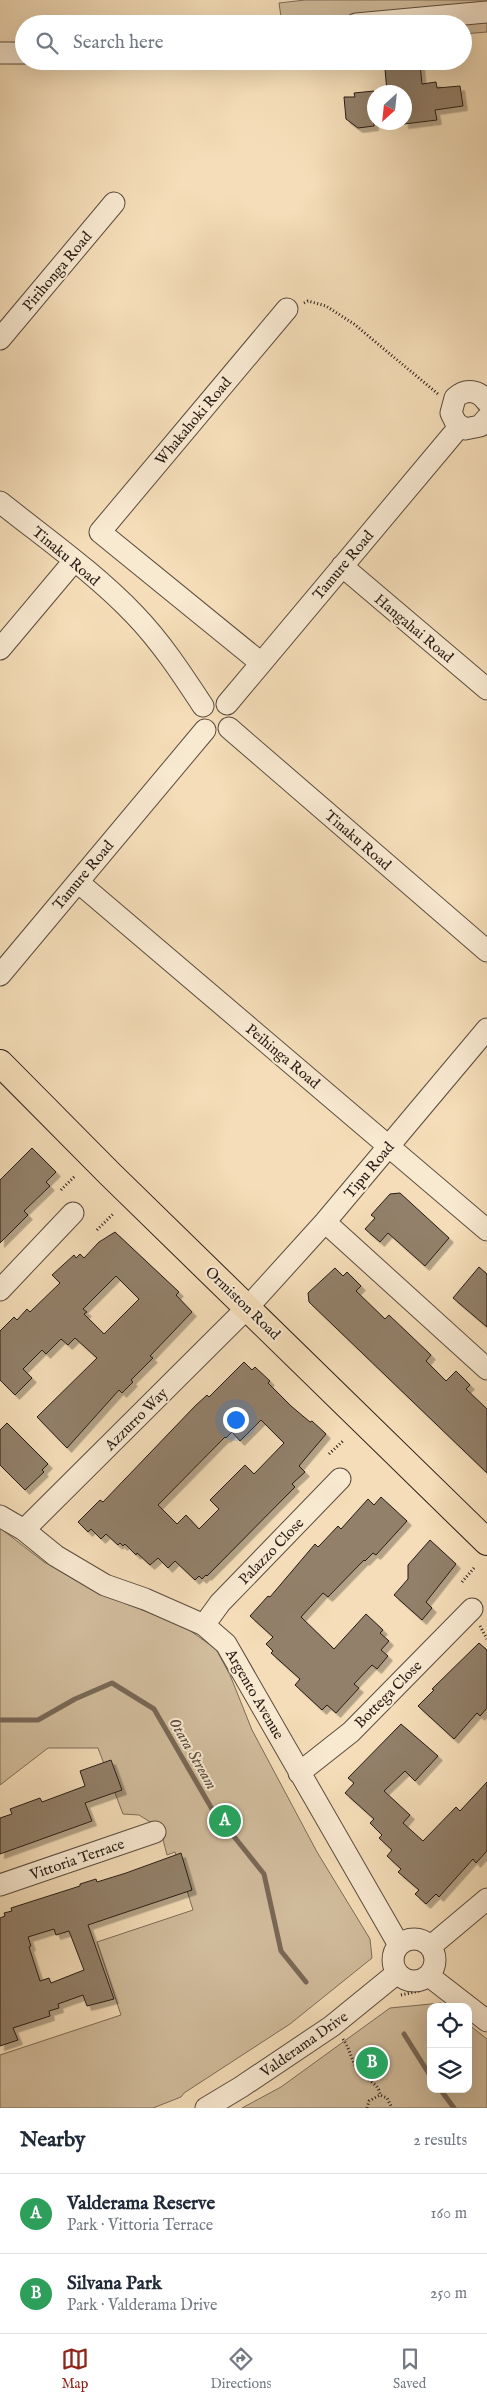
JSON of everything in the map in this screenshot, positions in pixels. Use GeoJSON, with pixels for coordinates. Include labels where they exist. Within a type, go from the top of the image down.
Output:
{"type":"FeatureCollection","features":[{"type":"Feature","properties":{"kind":"main road","name":"Ormiston Road"},"geometry":{"type":"LineString","coordinates":[[0,1062],[110,1174],[487,1542]]}},
{"type":"Feature","properties":{"kind":"street"},"geometry":{"type":"LineString","coordinates":[[454,15],[487,12]]}},
{"type":"Feature","properties":{"kind":"street"},"geometry":{"type":"LineString","coordinates":[[0,53],[15,53]]}},
{"type":"Feature","properties":{"kind":"street","name":"Pirihonga Road"},"geometry":{"type":"LineString","coordinates":[[0,339],[114,203]]}},
{"type":"Feature","properties":{"kind":"street","name":"Whakahoki Road"},"geometry":{"type":"LineString","coordinates":[[261,663],[100,532],[287,309]]}},
{"type":"Feature","properties":{"kind":"street"},"geometry":{"type":"LineString","coordinates":[[464,392],[474,392],[486,409],[476,428],[460,426],[451,413],[452,403],[464,392]]}},
{"type":"Feature","properties":{"kind":"street","name":"Tamure Road"},"geometry":{"type":"LineString","coordinates":[[227,704],[460,426]]}},
{"type":"Feature","properties":{"kind":"street","name":"Tinaku Road"},"geometry":{"type":"LineString","coordinates":[[0,502],[74,561],[134,614],[171,658],[203,706]]}},
{"type":"Feature","properties":{"kind":"street"},"geometry":{"type":"LineString","coordinates":[[0,649],[74,561]]}},
{"type":"Feature","properties":{"kind":"street","name":"Hangahai Road"},"geometry":{"type":"LineString","coordinates":[[342,566],[487,689]]}},
{"type":"Feature","properties":{"kind":"street"},"geometry":{"type":"LineString","coordinates":[[217,700],[227,704],[232,713],[229,728],[215,734],[205,730],[200,716],[203,706],[217,700]]}},
{"type":"Feature","properties":{"kind":"street","name":"Tinaku Road"},"geometry":{"type":"LineString","coordinates":[[229,728],[487,951]]}},
{"type":"Feature","properties":{"kind":"street","name":"Tamure Road"},"geometry":{"type":"LineString","coordinates":[[0,975],[205,730]]}},
{"type":"Feature","properties":{"kind":"street","name":"Peihinga Road"},"geometry":{"type":"LineString","coordinates":[[78,882],[487,1230]]}},
{"type":"Feature","properties":{"kind":"street","name":"Tipu Road"},"geometry":{"type":"LineString","coordinates":[[248,1307],[325,1222],[487,1029]]}},
{"type":"Feature","properties":{"kind":"street"},"geometry":{"type":"LineString","coordinates":[[0,1290],[73,1213]]}},
{"type":"Feature","properties":{"kind":"street"},"geometry":{"type":"LineString","coordinates":[[325,1222],[487,1369]]}},
{"type":"Feature","properties":{"kind":"street","name":"Azzurro Way"},"geometry":{"type":"LineString","coordinates":[[24,1530],[248,1307]]}},
{"type":"Feature","properties":{"kind":"street","name":"Palazzo Close"},"geometry":{"type":"LineString","coordinates":[[204,1625],[220,1603],[340,1479]]}},
{"type":"Feature","properties":{"kind":"street","name":"Argento Avenue"},"geometry":{"type":"LineString","coordinates":[[0,1516],[24,1530],[56,1556],[105,1585],[145,1599],[204,1625],[230,1651],[399,1946]]}},
{"type":"Feature","properties":{"kind":"street","name":"Bottega Close"},"geometry":{"type":"LineString","coordinates":[[299,1773],[351,1732],[472,1610]]}},
{"type":"Feature","properties":{"kind":"street","name":"Vittoria Terrace"},"geometry":{"type":"LineString","coordinates":[[0,1885],[155,1832]]}},
{"type":"Feature","properties":{"kind":"street"},"geometry":{"type":"LineString","coordinates":[[430,1946],[487,1899]]}},
{"type":"Feature","properties":{"kind":"street"},"geometry":{"type":"LineString","coordinates":[[411,1939],[418,1939],[430,1946],[436,1961],[429,1976],[415,1982],[405,1980],[398,1973],[393,1959],[399,1946],[411,1939]]}},
{"type":"Feature","properties":{"kind":"street","name":"Valderama Drive"},"geometry":{"type":"LineString","coordinates":[[206,2108],[242,2088],[332,2026],[398,1973]]}},
{"type":"Feature","properties":{"kind":"street"},"geometry":{"type":"LineString","coordinates":[[429,1976],[487,2021]]}},
{"type":"Feature","properties":{"kind":"path"},"geometry":{"type":"LineString","coordinates":[[287,309],[308,301],[326,306],[354,324],[444,399],[452,403]]}},
{"type":"Feature","properties":{"kind":"path"},"geometry":{"type":"LineString","coordinates":[[62,1190],[75,1176]]}},
{"type":"Feature","properties":{"kind":"path"},"geometry":{"type":"LineString","coordinates":[[96,1230],[114,1213]]}},
{"type":"Feature","properties":{"kind":"path"},"geometry":{"type":"LineString","coordinates":[[329,1454],[344,1440]]}},
{"type":"Feature","properties":{"kind":"path"},"geometry":{"type":"LineString","coordinates":[[462,1582],[474,1568]]}},
{"type":"Feature","properties":{"kind":"path"},"geometry":{"type":"LineString","coordinates":[[341,2036],[350,2050],[359,2073],[374,2084],[380,2095],[387,2098],[392,2108]]}},
{"type":"Feature","properties":{"kind":"path"},"geometry":{"type":"LineString","coordinates":[[367,2108],[369,2101],[380,2095]]}},
{"type":"Feature","properties":{"kind":"shaded area"},"geometry":{"type":"Polygon","coordinates":[[[305,0],[487,0],[487,32],[472,33],[472,15],[281,15],[279,3],[305,0]]]}},
{"type":"Feature","properties":{"kind":"shaded area"},"geometry":{"type":"Polygon","coordinates":[[[0,1528],[44,1562],[129,1605],[182,1625],[216,1649],[230,1675],[252,1730],[317,1852],[370,1939],[372,1958],[290,2024],[184,2093],[181,2097],[153,2108],[0,2108],[0,2055],[121,2015],[97,1942],[193,1910],[175,1852],[167,1855],[160,1828],[139,1815],[123,1814],[98,1748],[48,1748],[0,1785],[0,1528]]]}},
{"type":"Feature","properties":{"kind":"shaded area"},"geometry":{"type":"Polygon","coordinates":[[[427,2004],[427,2093],[472,2093],[472,2027],[487,2039],[487,2108],[242,2108],[281,2087],[390,2008],[427,2004]]]}},
{"type":"Feature","properties":{"kind":"building"},"geometry":{"type":"Polygon","coordinates":[[[385,70],[421,70],[422,84],[436,82],[437,88],[460,86],[463,106],[435,110],[437,120],[412,123],[412,85],[386,85],[385,70]]]}},
{"type":"Feature","properties":{"kind":"building"},"geometry":{"type":"Polygon","coordinates":[[[367,92],[367,127],[358,128],[346,119],[344,97],[355,97],[354,93],[367,92]]]}},
{"type":"Feature","properties":{"kind":"building"},"geometry":{"type":"Polygon","coordinates":[[[32,1148],[56,1172],[46,1182],[50,1186],[24,1211],[28,1215],[0,1243],[0,1180],[32,1148]]]}},
{"type":"Feature","properties":{"kind":"building"},"geometry":{"type":"Polygon","coordinates":[[[400,1193],[449,1238],[425,1266],[388,1233],[380,1242],[365,1229],[375,1218],[371,1215],[390,1194],[400,1193]]]}},
{"type":"Feature","properties":{"kind":"building"},"geometry":{"type":"Polygon","coordinates":[[[115,1232],[179,1292],[176,1295],[192,1312],[150,1356],[153,1358],[131,1380],[133,1382],[122,1393],[119,1390],[67,1448],[37,1417],[97,1358],[75,1338],[68,1345],[61,1339],[46,1354],[42,1350],[23,1369],[32,1378],[15,1395],[0,1380],[0,1331],[14,1317],[17,1320],[27,1309],[30,1312],[60,1283],[52,1275],[74,1255],[76,1258],[80,1254],[84,1258],[99,1242],[115,1232]],[[116,1276],[83,1309],[87,1312],[84,1314],[104,1334],[139,1299],[116,1276]]]}},
{"type":"Feature","properties":{"kind":"building"},"geometry":{"type":"Polygon","coordinates":[[[479,1267],[487,1274],[487,1327],[453,1298],[479,1267]]]}},
{"type":"Feature","properties":{"kind":"building"},"geometry":{"type":"Polygon","coordinates":[[[335,1268],[343,1276],[347,1272],[361,1286],[356,1291],[385,1319],[389,1315],[431,1355],[426,1361],[446,1381],[456,1371],[470,1385],[466,1389],[487,1409],[487,1473],[309,1302],[308,1293],[335,1268]]]}},
{"type":"Feature","properties":{"kind":"building"},"geometry":{"type":"Polygon","coordinates":[[[244,1362],[252,1370],[255,1367],[270,1381],[268,1383],[291,1406],[326,1434],[299,1466],[305,1472],[292,1484],[295,1487],[207,1576],[202,1579],[199,1576],[195,1580],[175,1561],[168,1568],[158,1558],[150,1565],[125,1544],[123,1546],[120,1543],[118,1545],[106,1534],[101,1539],[91,1529],[88,1532],[78,1522],[100,1500],[103,1502],[195,1406],[207,1395],[209,1397],[244,1362]],[[261,1420],[240,1441],[232,1432],[158,1505],[177,1524],[186,1515],[199,1529],[219,1509],[210,1500],[245,1465],[254,1474],[284,1443],[261,1420]]]}},
{"type":"Feature","properties":{"kind":"building"},"geometry":{"type":"Polygon","coordinates":[[[7,1423],[48,1464],[42,1470],[44,1472],[25,1490],[0,1465],[0,1430],[7,1423]]]}},
{"type":"Feature","properties":{"kind":"building"},"geometry":{"type":"Polygon","coordinates":[[[381,1497],[407,1521],[376,1555],[373,1553],[364,1560],[328,1597],[323,1593],[301,1617],[334,1649],[366,1614],[383,1630],[380,1633],[389,1641],[381,1650],[388,1656],[377,1669],[372,1665],[354,1684],[359,1688],[336,1713],[327,1705],[322,1710],[295,1685],[300,1679],[271,1653],[273,1651],[266,1644],[273,1637],[250,1616],[268,1596],[270,1597],[315,1544],[318,1547],[338,1526],[341,1529],[368,1499],[374,1505],[381,1497]]]}},
{"type":"Feature","properties":{"kind":"building"},"geometry":{"type":"Polygon","coordinates":[[[430,1540],[456,1564],[426,1602],[432,1608],[422,1620],[394,1595],[408,1579],[408,1565],[430,1540]]]}},
{"type":"Feature","properties":{"kind":"building"},"geometry":{"type":"Polygon","coordinates":[[[479,1643],[487,1650],[487,1708],[480,1716],[477,1713],[454,1739],[418,1706],[434,1690],[432,1689],[479,1643]]]}},
{"type":"Feature","properties":{"kind":"building"},"geometry":{"type":"Polygon","coordinates":[[[401,1724],[438,1756],[415,1781],[405,1771],[384,1791],[410,1815],[403,1823],[423,1841],[456,1807],[460,1811],[487,1782],[487,1851],[476,1863],[473,1859],[439,1897],[436,1894],[426,1904],[415,1894],[419,1890],[398,1872],[401,1869],[387,1856],[392,1850],[379,1838],[382,1835],[370,1823],[374,1819],[345,1793],[354,1783],[348,1778],[401,1724]]]}},
{"type":"Feature","properties":{"kind":"building"},"geometry":{"type":"Polygon","coordinates":[[[111,1760],[122,1790],[85,1803],[92,1821],[0,1854],[0,1818],[12,1814],[10,1809],[40,1798],[42,1802],[85,1786],[80,1771],[111,1760]]]}},
{"type":"Feature","properties":{"kind":"building"},"geometry":{"type":"Polygon","coordinates":[[[181,1853],[192,1890],[88,1925],[114,1999],[87,2006],[83,1995],[58,2004],[59,2008],[49,2011],[50,2016],[13,2028],[18,2040],[0,2046],[0,1918],[5,1916],[4,1913],[12,1911],[11,1908],[96,1879],[97,1882],[181,1853]],[[54,1929],[28,1937],[31,1946],[29,1947],[40,1981],[49,1978],[51,1983],[84,1970],[69,1931],[56,1935],[54,1929]]]}},
{"type":"Feature","properties":{"kind":"waterway","name":"Otara Stream"},"geometry":{"type":"LineString","coordinates":[[0,1720],[38,1720],[75,1699],[112,1683],[154,1709],[212,1809],[264,1874],[281,1951],[306,1982]]}},
{"type":"Feature","properties":{"kind":"waterway","name":"Otara Stream"},"geometry":{"type":"LineString","coordinates":[[404,2034],[427,2071]]}},
{"type":"Feature","properties":{"kind":"waterway","name":"Otara Stream"},"geometry":{"type":"LineString","coordinates":[[443,2093],[454,2108]]}},
{"type":"Feature","properties":{"kind":"place","name":"Valderama Reserve"},"geometry":{"type":"Point","coordinates":[225,1821]}},
{"type":"Feature","properties":{"kind":"place","name":"Silvana Park"},"geometry":{"type":"Point","coordinates":[372,2063]}}]}
